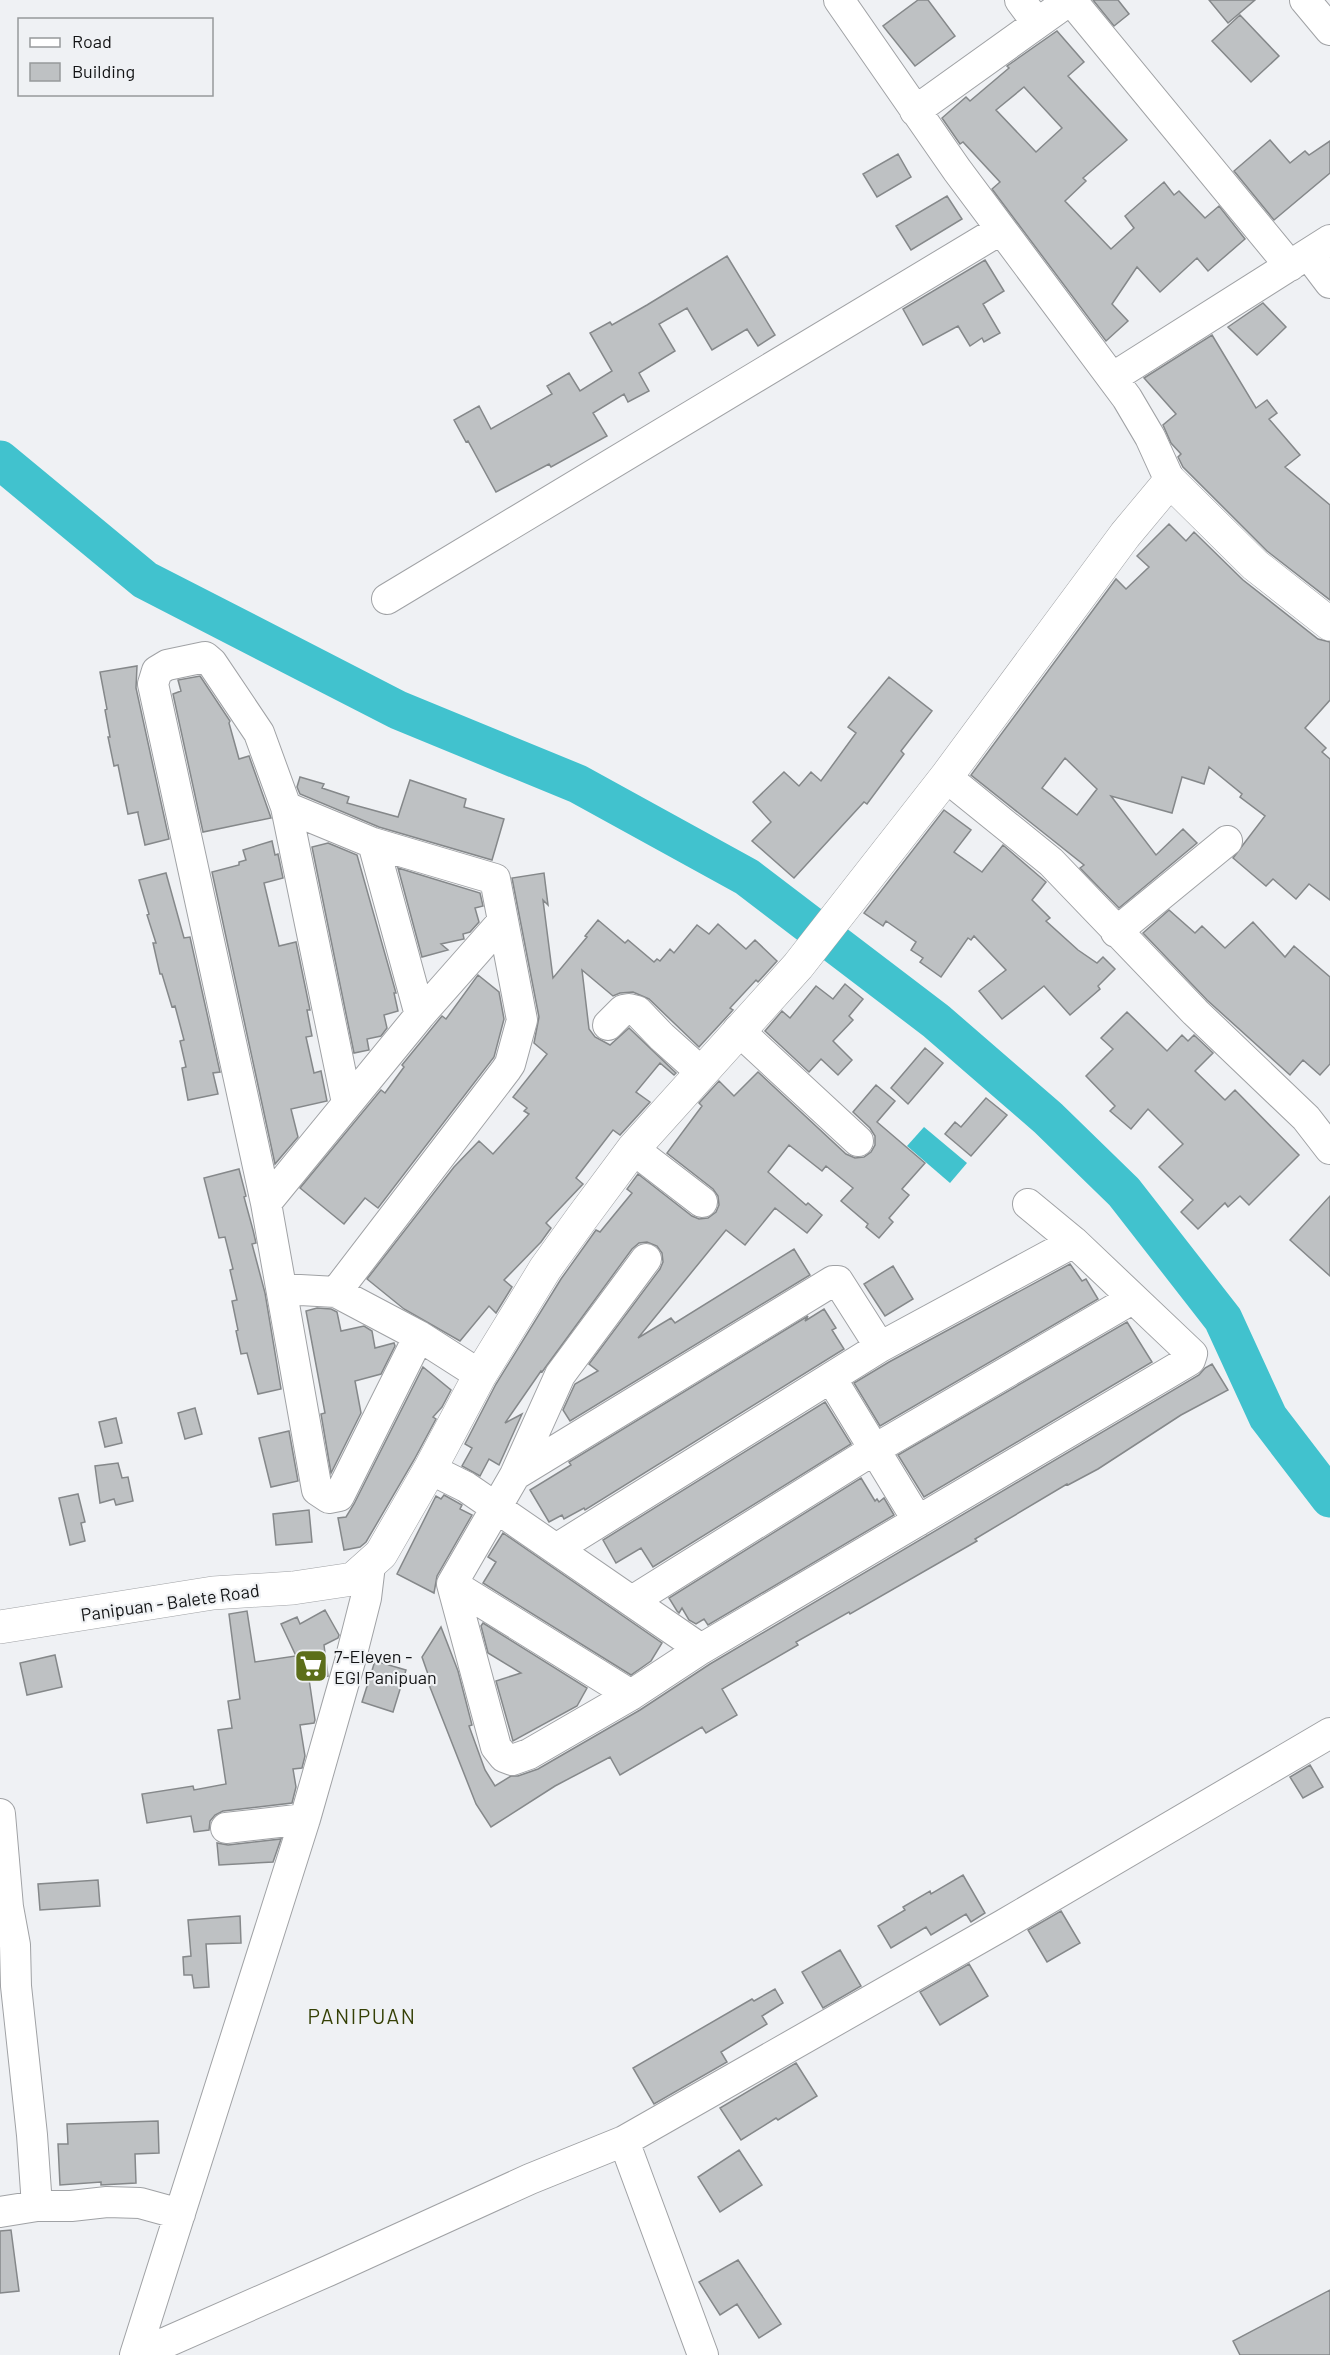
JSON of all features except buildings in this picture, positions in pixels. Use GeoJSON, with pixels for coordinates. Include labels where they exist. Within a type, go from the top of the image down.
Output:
{"type":"FeatureCollection","features":[{"type":"Feature","properties":{"kind":"main road"},"geometry":{"type":"LineString","coordinates":[[370,1565],[381,1554],[480,1375],[545,1269],[633,1149],[700,1072],[798,966],[946,777],[1125,535],[1170,481],[1255,565],[1330,624]]}},
{"type":"Feature","properties":{"kind":"main road","name":"Panipuan - Balete Road"},"geometry":{"type":"LineString","coordinates":[[0,1627],[213,1593],[325,1584],[353,1579],[370,1565]]}},
{"type":"Feature","properties":{"kind":"street"},"geometry":{"type":"LineString","coordinates":[[839,0],[1000,230],[1112,378],[1150,437],[1170,481]]}},
{"type":"Feature","properties":{"kind":"street"},"geometry":{"type":"LineString","coordinates":[[915,111],[1028,12],[1071,0],[1309,254],[1330,283]]}},
{"type":"Feature","properties":{"kind":"street"},"geometry":{"type":"LineString","coordinates":[[1305,0],[1330,30]]}},
{"type":"Feature","properties":{"kind":"street"},"geometry":{"type":"LineString","coordinates":[[387,599],[1000,230]]}},
{"type":"Feature","properties":{"kind":"street"},"geometry":{"type":"LineString","coordinates":[[1112,378],[1309,254]]}},
{"type":"Feature","properties":{"kind":"street"},"geometry":{"type":"LineString","coordinates":[[346,1103],[286,807],[259,733],[212,663],[205,657],[167,665],[157,670],[153,684],[266,1203],[317,1490],[329,1498],[339,1496],[419,1336]]}},
{"type":"Feature","properties":{"kind":"street"},"geometry":{"type":"LineString","coordinates":[[946,777],[1051,862],[1116,932],[1195,1011],[1318,1112],[1330,1149]]}},
{"type":"Feature","properties":{"kind":"street"},"geometry":{"type":"LineString","coordinates":[[286,807],[373,843],[495,879],[522,1020],[510,1064],[336,1292]]}},
{"type":"Feature","properties":{"kind":"street"},"geometry":{"type":"LineString","coordinates":[[1116,932],[1227,841]]}},
{"type":"Feature","properties":{"kind":"street"},"geometry":{"type":"LineString","coordinates":[[373,843],[420,1015]]}},
{"type":"Feature","properties":{"kind":"street"},"geometry":{"type":"LineString","coordinates":[[266,1203],[346,1103],[503,921]]}},
{"type":"Feature","properties":{"kind":"street"},"geometry":{"type":"LineString","coordinates":[[608,1025],[623,1010],[637,1011],[700,1072]]}},
{"type":"Feature","properties":{"kind":"street"},"geometry":{"type":"LineString","coordinates":[[738,1030],[858,1142]]}},
{"type":"Feature","properties":{"kind":"street"},"geometry":{"type":"LineString","coordinates":[[633,1149],[702,1202]]}},
{"type":"Feature","properties":{"kind":"street"},"geometry":{"type":"LineString","coordinates":[[646,1259],[560,1375],[515,1475],[452,1584],[496,1746],[504,1756],[512,1760],[520,1759],[631,1695],[701,1649],[1190,1360],[1192,1354],[1074,1242],[1028,1204]]}},
{"type":"Feature","properties":{"kind":"street"},"geometry":{"type":"LineString","coordinates":[[556,1549],[880,1347],[1074,1242]]}},
{"type":"Feature","properties":{"kind":"street"},"geometry":{"type":"LineString","coordinates":[[515,1475],[833,1281],[838,1281],[880,1347]]}},
{"type":"Feature","properties":{"kind":"street"},"geometry":{"type":"LineString","coordinates":[[282,1289],[336,1292],[419,1336],[480,1375]]}},
{"type":"Feature","properties":{"kind":"street"},"geometry":{"type":"LineString","coordinates":[[632,1601],[875,1449],[1132,1299]]}},
{"type":"Feature","properties":{"kind":"street"},"geometry":{"type":"LineString","coordinates":[[831,1378],[918,1521]]}},
{"type":"Feature","properties":{"kind":"street"},"geometry":{"type":"LineString","coordinates":[[430,1469],[466,1487],[701,1649]]}},
{"type":"Feature","properties":{"kind":"street"},"geometry":{"type":"LineString","coordinates":[[135,2354],[305,1819],[350,1661],[366,1598],[370,1565]]}},
{"type":"Feature","properties":{"kind":"street"},"geometry":{"type":"LineString","coordinates":[[452,1584],[631,1695]]}},
{"type":"Feature","properties":{"kind":"street"},"geometry":{"type":"LineString","coordinates":[[135,2354],[328,2271],[530,2179],[624,2141],[1003,1925],[1330,1733]]}},
{"type":"Feature","properties":{"kind":"street"},"geometry":{"type":"LineString","coordinates":[[0,1814],[8,1907],[15,1945],[16,1986],[38,2206]]}},
{"type":"Feature","properties":{"kind":"street"},"geometry":{"type":"LineString","coordinates":[[226,1827],[305,1819]]}},
{"type":"Feature","properties":{"kind":"street"},"geometry":{"type":"LineString","coordinates":[[624,2141],[703,2355]]}},
{"type":"Feature","properties":{"kind":"street"},"geometry":{"type":"LineString","coordinates":[[0,2212],[38,2206],[71,2206],[107,2202],[140,2203],[180,2214]]}},
{"type":"Feature","properties":{"kind":"water"},"geometry":{"type":"Polygon","coordinates":[[[924,1127],[967,1163],[950,1183],[907,1146],[924,1127]]]}},
{"type":"Feature","properties":{"kind":"waterway"},"geometry":{"type":"LineString","coordinates":[[0,460],[145,580],[398,710],[578,784],[747,877],[936,1021],[1048,1118],[1124,1192],[1223,1319],[1268,1417],[1330,1498]]}},
{"type":"Feature","properties":{"kind":"place","name":"7-Eleven - EGI Panipuan"},"geometry":{"type":"Point","coordinates":[311,1666]}},
{"type":"Feature","properties":{"kind":"district","name":"PANIPUAN"},"geometry":{"type":"Point","coordinates":[362,2015]}}]}
